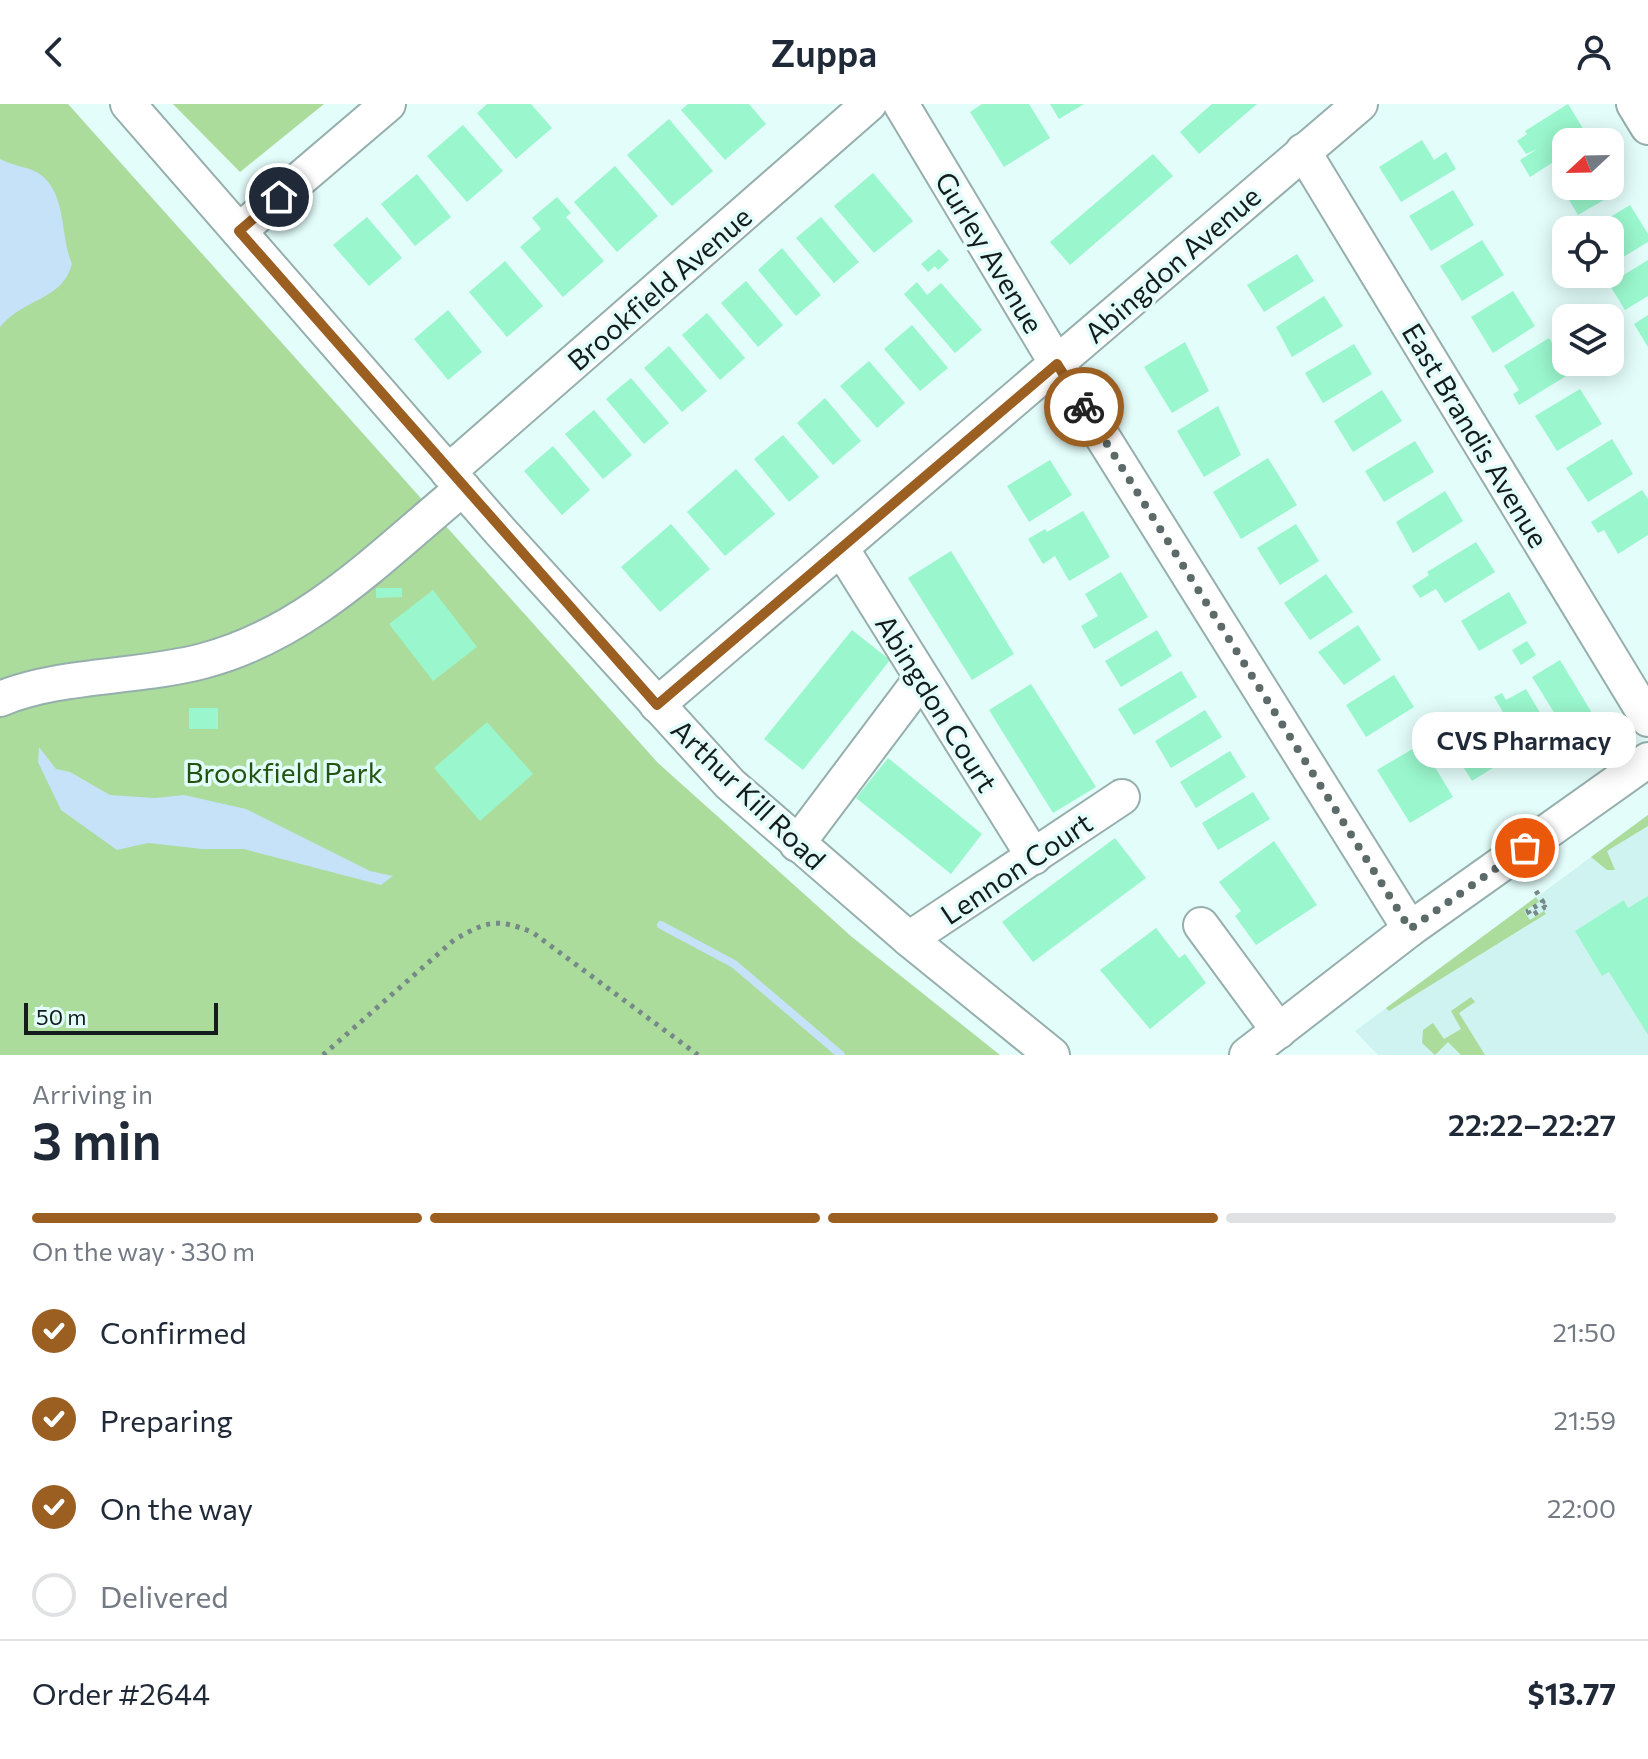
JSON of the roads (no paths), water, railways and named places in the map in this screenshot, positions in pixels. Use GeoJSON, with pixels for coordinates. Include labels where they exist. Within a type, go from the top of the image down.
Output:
{"type":"FeatureCollection","features":[{"type":"Feature","properties":{"kind":"street","name":"Arthur Kill Road"},"geometry":{"type":"LineString","coordinates":[[128,104],[455,480],[730,784],[909,939],[1052,1055]]}},
{"type":"Feature","properties":{"kind":"street"},"geometry":{"type":"LineString","coordinates":[[239,231],[388,104]]}},
{"type":"Feature","properties":{"kind":"street","name":"Brookfield Avenue"},"geometry":{"type":"LineString","coordinates":[[0,699],[200,662],[256,645],[311,614],[869,104]]}},
{"type":"Feature","properties":{"kind":"street","name":"Gurley Avenue"},"geometry":{"type":"LineString","coordinates":[[901,104],[1057,364],[1410,929]]}},
{"type":"Feature","properties":{"kind":"street","name":"Abingdon Avenue"},"geometry":{"type":"LineString","coordinates":[[657,705],[1360,104]]}},
{"type":"Feature","properties":{"kind":"street"},"geometry":{"type":"LineString","coordinates":[[1634,104],[1648,127]]}},
{"type":"Feature","properties":{"kind":"street","name":"East Brandis Avenue"},"geometry":{"type":"LineString","coordinates":[[1303,151],[1648,719]]}},
{"type":"Feature","properties":{"kind":"street","name":"Abingdon Court"},"geometry":{"type":"LineString","coordinates":[[841,548],[1034,857]]}},
{"type":"Feature","properties":{"kind":"street"},"geometry":{"type":"LineString","coordinates":[[797,844],[921,679]]}},
{"type":"Feature","properties":{"kind":"street"},"geometry":{"type":"LineString","coordinates":[[1247,1055],[1410,929],[1648,760]]}},
{"type":"Feature","properties":{"kind":"street","name":"Lennon Court"},"geometry":{"type":"LineString","coordinates":[[909,939],[1122,797]]}},
{"type":"Feature","properties":{"kind":"street"},"geometry":{"type":"LineString","coordinates":[[1201,925],[1279,1031]]}},
{"type":"Feature","properties":{"kind":"waterway"},"geometry":{"type":"LineString","coordinates":[[661,925],[734,964],[841,1055]]}},
{"type":"Feature","properties":{"kind":"place","name":"CVS Pharmacy"},"geometry":{"type":"Point","coordinates":[1525,848]}},
{"type":"Feature","properties":{"kind":"park label","name":"Brookfield Park"},"geometry":{"type":"Point","coordinates":[284,772]}}]}
